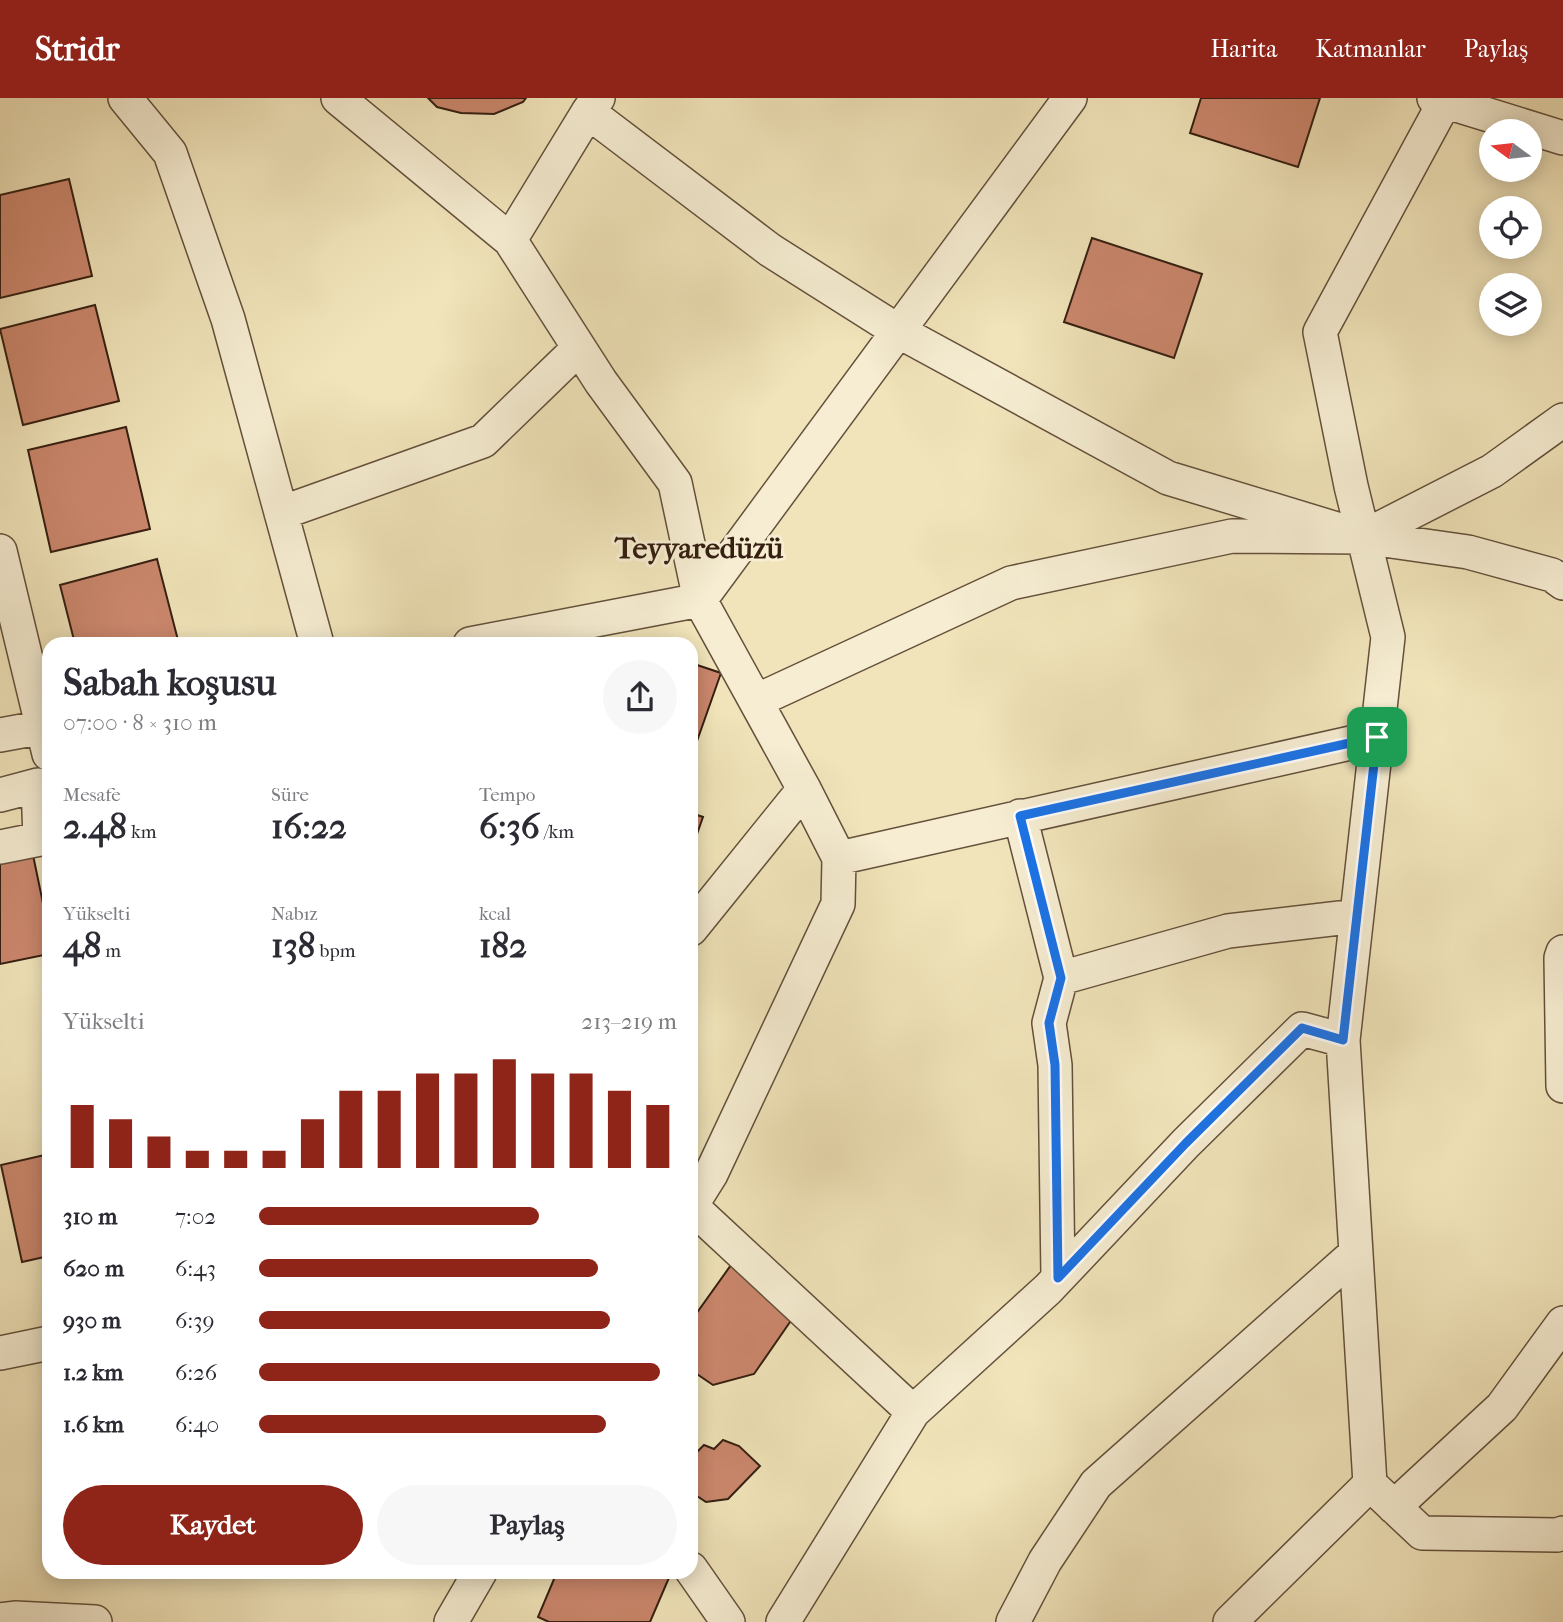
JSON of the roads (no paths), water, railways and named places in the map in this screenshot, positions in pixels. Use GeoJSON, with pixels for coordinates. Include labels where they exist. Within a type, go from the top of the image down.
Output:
{"type":"FeatureCollection","features":[{"type":"Feature","properties":{"kind":"street"},"geometry":{"type":"LineString","coordinates":[[125,98],[170,153],[228,319],[315,637]]}},
{"type":"Feature","properties":{"kind":"street"},"geometry":{"type":"LineString","coordinates":[[338,98],[510,240],[601,382],[675,483],[700,600],[839,858],[838,904],[701,1169]]}},
{"type":"Feature","properties":{"kind":"street"},"geometry":{"type":"LineString","coordinates":[[542,637],[594,632],[700,600],[1070,98]]}},
{"type":"Feature","properties":{"kind":"street"},"geometry":{"type":"LineString","coordinates":[[1563,138],[1442,99],[1320,332],[1351,486],[1388,637],[1343,1040],[1370,1485],[1422,1533],[1563,1534]]}},
{"type":"Feature","properties":{"kind":"street"},"geometry":{"type":"LineString","coordinates":[[510,240],[593,105],[770,250],[898,331],[1168,478],[1363,537],[1492,471],[1563,420]]}},
{"type":"Feature","properties":{"kind":"street"},"geometry":{"type":"LineString","coordinates":[[281,513],[483,441],[579,348]]}},
{"type":"Feature","properties":{"kind":"street"},"geometry":{"type":"LineString","coordinates":[[756,701],[1011,583],[1232,536],[1363,537],[1468,552],[1552,575],[1563,583]]}},
{"type":"Feature","properties":{"kind":"street"},"geometry":{"type":"LineString","coordinates":[[0,551],[42,715]]}},
{"type":"Feature","properties":{"kind":"street"},"geometry":{"type":"LineString","coordinates":[[0,735],[42,735]]}},
{"type":"Feature","properties":{"kind":"street"},"geometry":{"type":"LineString","coordinates":[[839,858],[1377,737]]}},
{"type":"Feature","properties":{"kind":"street"},"geometry":{"type":"LineString","coordinates":[[0,795],[38,785],[40,839],[0,847]]}},
{"type":"Feature","properties":{"kind":"street"},"geometry":{"type":"LineString","coordinates":[[698,920],[804,789]]}},
{"type":"Feature","properties":{"kind":"street"},"geometry":{"type":"LineString","coordinates":[[1020,816],[1061,978],[1049,1023],[1055,1065],[1058,1278]]}},
{"type":"Feature","properties":{"kind":"street"},"geometry":{"type":"LineString","coordinates":[[1061,978],[1228,931],[1357,916]]}},
{"type":"Feature","properties":{"kind":"street"},"geometry":{"type":"LineString","coordinates":[[1563,951],[1563,1086]]}},
{"type":"Feature","properties":{"kind":"street"},"geometry":{"type":"LineString","coordinates":[[783,1622],[913,1412],[1048,1289],[1186,1143],[1302,1028],[1343,1040]]}},
{"type":"Feature","properties":{"kind":"street"},"geometry":{"type":"LineString","coordinates":[[698,1212],[913,1412]]}},
{"type":"Feature","properties":{"kind":"street"},"geometry":{"type":"LineString","coordinates":[[1013,1622],[1045,1561],[1096,1484],[1356,1253]]}},
{"type":"Feature","properties":{"kind":"street"},"geometry":{"type":"LineString","coordinates":[[1394,1507],[1503,1407],[1563,1323]]}},
{"type":"Feature","properties":{"kind":"street"},"geometry":{"type":"LineString","coordinates":[[0,1353],[42,1344]]}},
{"type":"Feature","properties":{"kind":"street"},"geometry":{"type":"LineString","coordinates":[[1230,1622],[1370,1485]]}},
{"type":"Feature","properties":{"kind":"street"},"geometry":{"type":"LineString","coordinates":[[451,1622],[476,1579]]}},
{"type":"Feature","properties":{"kind":"street"},"geometry":{"type":"LineString","coordinates":[[697,1579],[728,1622]]}},
{"type":"Feature","properties":{"kind":"street"},"geometry":{"type":"LineString","coordinates":[[0,1620],[15,1618],[95,1622]]}},
{"type":"Feature","properties":{"kind":"district","name":"Teyyaredüzü"},"geometry":{"type":"Point","coordinates":[699,548]}}]}
